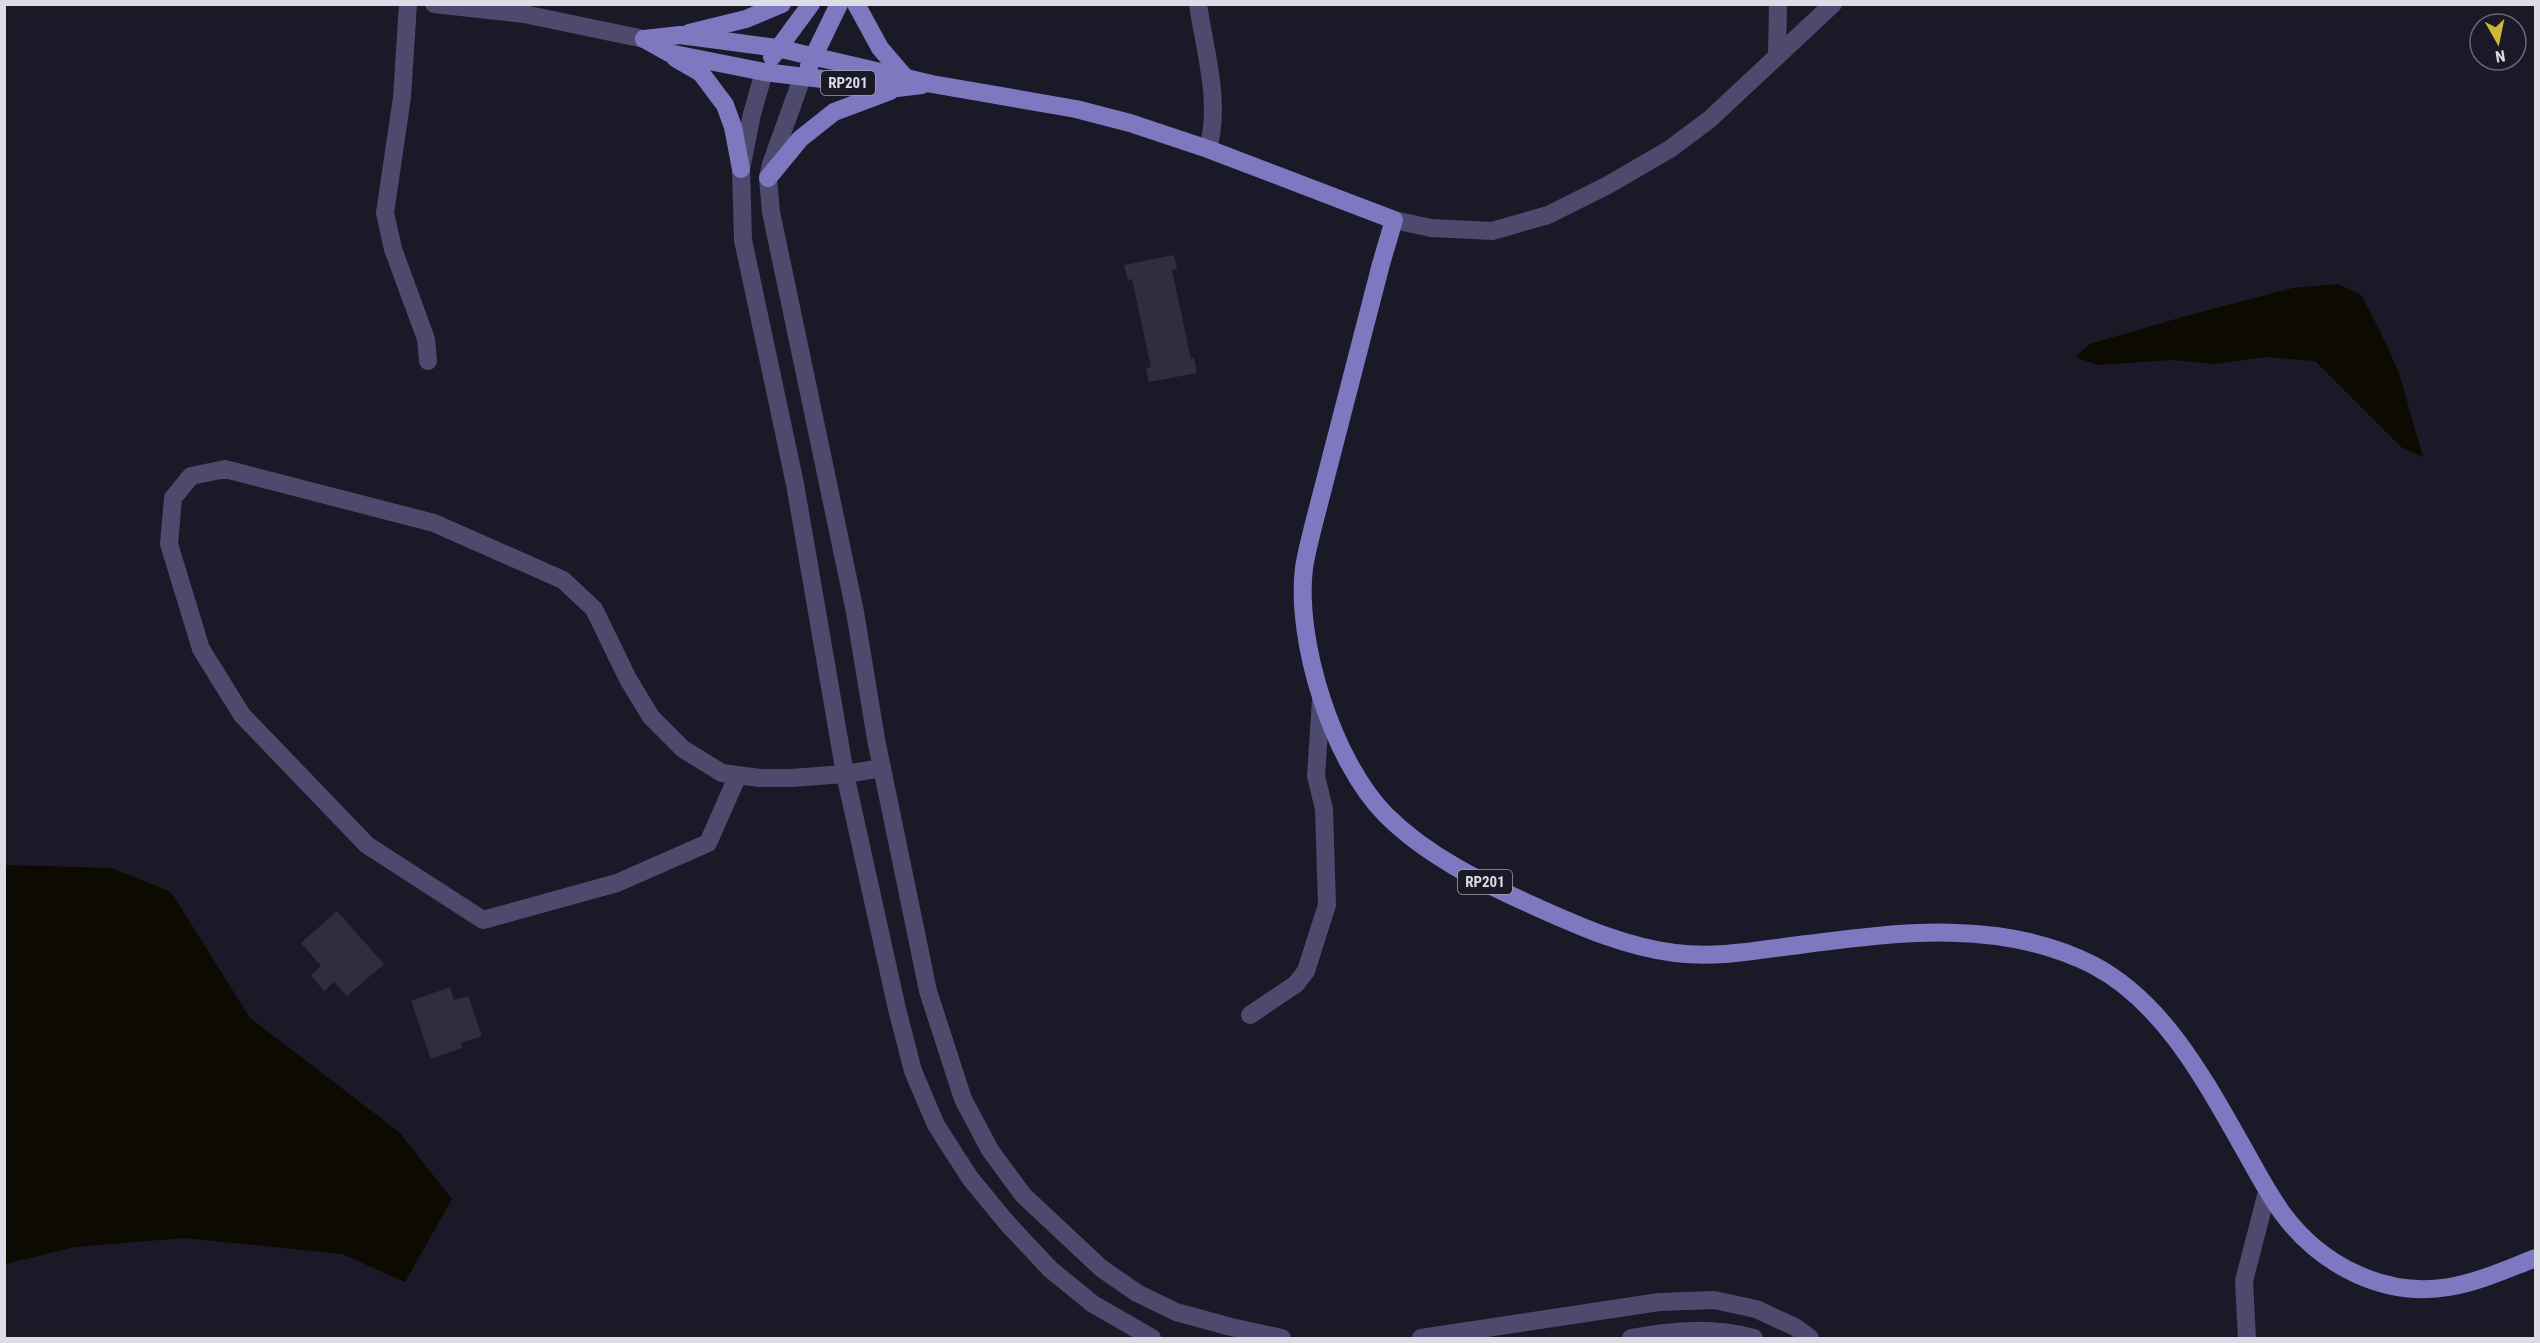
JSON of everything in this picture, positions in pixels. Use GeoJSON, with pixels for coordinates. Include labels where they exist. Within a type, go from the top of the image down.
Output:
{"type":"FeatureCollection","features":[{"type":"Feature","properties":{"kind":"main road"},"geometry":{"type":"LineString","coordinates":[[644,39],[680,35],[746,20],[782,4]]}},
{"type":"Feature","properties":{"kind":"main road"},"geometry":{"type":"LineString","coordinates":[[669,53],[764,72],[777,48],[811,4]]}},
{"type":"Feature","properties":{"kind":"main road"},"geometry":{"type":"LineString","coordinates":[[802,78],[839,4]]}},
{"type":"Feature","properties":{"kind":"main road","name":"RP201"},"geometry":{"type":"LineString","coordinates":[[856,4],[901,82]]}},
{"type":"Feature","properties":{"kind":"main road"},"geometry":{"type":"LineString","coordinates":[[680,35],[777,48]]}},
{"type":"Feature","properties":{"kind":"main road"},"geometry":{"type":"LineString","coordinates":[[644,39],[701,73],[725,105],[734,127],[741,169]]}},
{"type":"Feature","properties":{"kind":"main road","name":"RP201"},"geometry":{"type":"LineString","coordinates":[[777,48],[901,82]]}},
{"type":"Feature","properties":{"kind":"main road","name":"RP201"},"geometry":{"type":"LineString","coordinates":[[764,72],[802,78],[932,84],[1076,109],[1130,123],[1208,149],[1394,220],[1326,475],[1304,570],[1305,616],[1321,700],[1350,765],[1365,791],[1386,815],[1414,839],[1458,870],[1580,926],[1633,945],[1676,953],[1716,955],[1887,933],[1937,931],[2032,941],[2069,953],[2099,968],[2133,991],[2165,1026],[2211,1092],[2267,1192],[2284,1216],[2309,1244],[2346,1269],[2380,1284],[2409,1289],[2448,1288],[2486,1278],[2535,1258]]}},
{"type":"Feature","properties":{"kind":"main road"},"geometry":{"type":"LineString","coordinates":[[768,178],[800,139],[834,112],[901,82]]}},
{"type":"Feature","properties":{"kind":"street"},"geometry":{"type":"LineString","coordinates":[[408,4],[402,97],[385,213],[393,249],[426,339],[428,361]]}},
{"type":"Feature","properties":{"kind":"street"},"geometry":{"type":"LineString","coordinates":[[434,4],[524,14],[644,39]]}},
{"type":"Feature","properties":{"kind":"street"},"geometry":{"type":"LineString","coordinates":[[1198,4],[1215,108],[1213,132],[1208,149]]}},
{"type":"Feature","properties":{"kind":"street"},"geometry":{"type":"LineString","coordinates":[[1777,56],[1778,4]]}},
{"type":"Feature","properties":{"kind":"street"},"geometry":{"type":"LineString","coordinates":[[1394,220],[1431,228],[1492,231],[1548,215],[1608,185],[1670,149],[1710,118],[1833,4]]}},
{"type":"Feature","properties":{"kind":"street"},"geometry":{"type":"LineString","coordinates":[[764,72],[752,114],[741,169],[743,240],[795,484],[845,774],[897,1010],[913,1071],[936,1125],[970,1178],[1006,1224],[1050,1269],[1093,1304],[1152,1338]]}},
{"type":"Feature","properties":{"kind":"street"},"geometry":{"type":"LineString","coordinates":[[802,78],[779,138],[768,178],[771,212],[855,612],[882,768],[928,991],[963,1099],[990,1150],[1023,1195],[1101,1268],[1137,1293],[1176,1311],[1231,1327],[1282,1338]]}},
{"type":"Feature","properties":{"kind":"street"},"geometry":{"type":"LineString","coordinates":[[738,775],[708,843],[617,883],[483,920],[367,845],[242,715],[201,649],[169,544],[173,498],[191,476],[225,469],[434,523],[563,579],[594,609],[628,679],[651,717],[683,750],[700,762],[722,773],[738,775],[760,778],[845,774],[882,768]]}},
{"type":"Feature","properties":{"kind":"street"},"geometry":{"type":"LineString","coordinates":[[1250,1015],[1296,984],[1306,971],[1327,906],[1324,809],[1316,776],[1321,700]]}},
{"type":"Feature","properties":{"kind":"street"},"geometry":{"type":"LineString","coordinates":[[2247,1338],[2244,1281],[2267,1192]]}},
{"type":"Feature","properties":{"kind":"street"},"geometry":{"type":"LineString","coordinates":[[1421,1338],[1659,1302],[1714,1300],[1756,1309],[1795,1327],[1810,1338]]}},
{"type":"Feature","properties":{"kind":"street"},"geometry":{"type":"LineString","coordinates":[[1631,1338],[1665,1332],[1707,1330],[1754,1338]]}},
{"type":"Feature","properties":{"kind":"shaded area"},"geometry":{"type":"Polygon","coordinates":[[[2338,284],[2361,295],[2379,329],[2399,373],[2423,457],[2401,447],[2315,361],[2266,357],[2215,364],[2170,360],[2098,365],[2075,357],[2090,344],[2186,316],[2293,288],[2338,284]]]}},
{"type":"Feature","properties":{"kind":"shaded area"},"geometry":{"type":"Polygon","coordinates":[[[5,865],[111,868],[171,892],[250,1018],[399,1132],[452,1199],[405,1282],[342,1254],[184,1238],[75,1247],[5,1264],[5,865]]]}},
{"type":"Feature","properties":{"kind":"building"},"geometry":{"type":"Polygon","coordinates":[[[1174,255],[1177,269],[1172,270],[1191,359],[1194,358],[1197,373],[1149,382],[1146,368],[1151,367],[1132,279],[1128,280],[1124,265],[1174,255]]]}},
{"type":"Feature","properties":{"kind":"building"},"geometry":{"type":"Polygon","coordinates":[[[337,911],[384,964],[347,996],[334,982],[324,991],[311,975],[321,966],[301,943],[337,911]]]}},
{"type":"Feature","properties":{"kind":"building"},"geometry":{"type":"Polygon","coordinates":[[[450,987],[454,1000],[468,996],[482,1036],[461,1043],[462,1048],[431,1059],[411,1001],[450,987]]]}}]}
